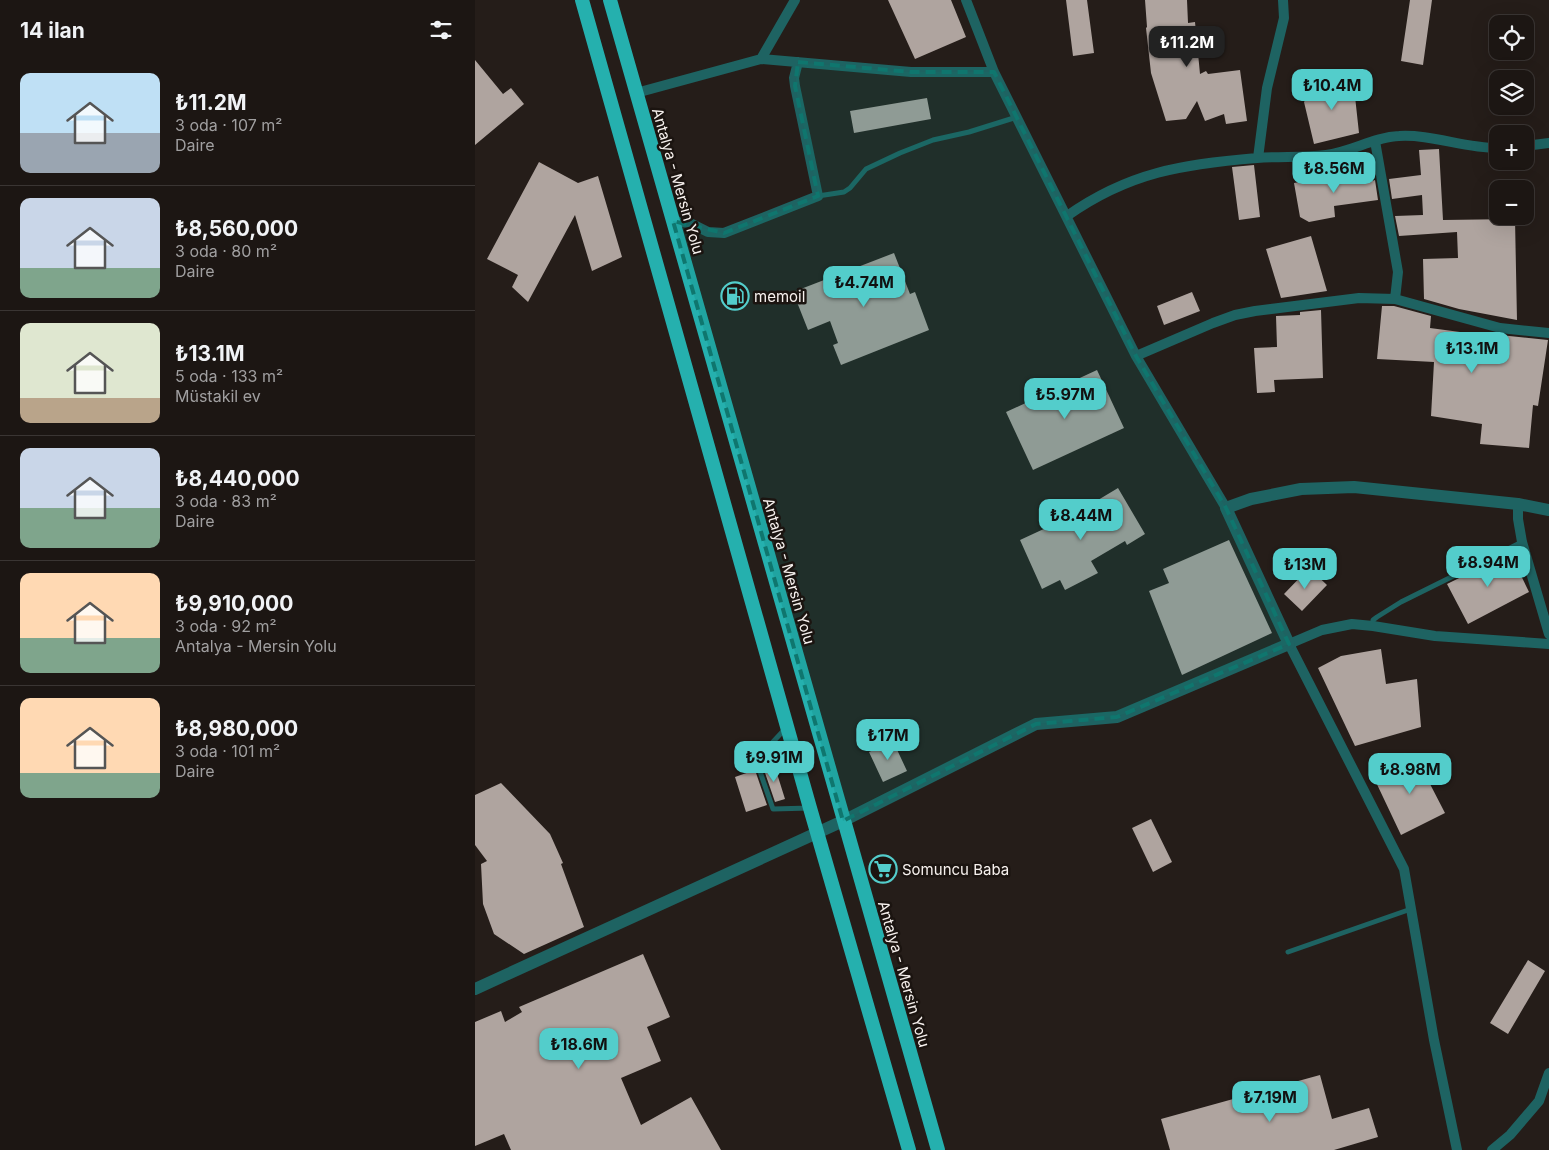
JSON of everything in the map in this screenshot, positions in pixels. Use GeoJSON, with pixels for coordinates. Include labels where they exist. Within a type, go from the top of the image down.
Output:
{"type":"FeatureCollection","features":[{"type":"Feature","properties":{"kind":"highway"},"geometry":{"type":"LineString","coordinates":[[582,0],[817,833],[909,1150]]}},
{"type":"Feature","properties":{"kind":"highway","name":"Antalya - Mersin Yolu"},"geometry":{"type":"LineString","coordinates":[[610,0],[938,1150]]}},
{"type":"Feature","properties":{"kind":"street"},"geometry":{"type":"LineString","coordinates":[[761,59],[795,0]]}},
{"type":"Feature","properties":{"kind":"street"},"geometry":{"type":"LineString","coordinates":[[966,0],[994,72],[1136,356],[1226,508],[1289,644],[1404,869],[1434,1040],[1457,1150]]}},
{"type":"Feature","properties":{"kind":"street"},"geometry":{"type":"LineString","coordinates":[[1258,158],[1267,88],[1284,18],[1283,0]]}},
{"type":"Feature","properties":{"kind":"street"},"geometry":{"type":"LineString","coordinates":[[636,92],[761,59],[911,72],[994,72]]}},
{"type":"Feature","properties":{"kind":"street"},"geometry":{"type":"LineString","coordinates":[[673,221],[690,223],[708,232],[724,233],[818,196],[795,86],[794,78],[798,62]]}},
{"type":"Feature","properties":{"kind":"street"},"geometry":{"type":"LineString","coordinates":[[1067,216],[1101,194],[1136,178],[1185,166],[1258,158],[1326,155],[1399,136],[1411,136],[1489,147]]}},
{"type":"Feature","properties":{"kind":"street"},"geometry":{"type":"LineString","coordinates":[[1375,141],[1398,272],[1395,299]]}},
{"type":"Feature","properties":{"kind":"street"},"geometry":{"type":"LineString","coordinates":[[1534,145],[1549,143]]}},
{"type":"Feature","properties":{"kind":"street"},"geometry":{"type":"LineString","coordinates":[[1136,356],[1213,322],[1255,310],[1359,298],[1395,299],[1500,328],[1549,333]]}},
{"type":"Feature","properties":{"kind":"street"},"geometry":{"type":"LineString","coordinates":[[1226,508],[1251,499],[1277,493],[1328,487],[1354,487],[1518,504],[1549,510]]}},
{"type":"Feature","properties":{"kind":"street"},"geometry":{"type":"LineString","coordinates":[[1518,504],[1518,519],[1522,542],[1549,634]]}},
{"type":"Feature","properties":{"kind":"street"},"geometry":{"type":"LineString","coordinates":[[475,990],[843,821],[1036,724],[1117,717],[1322,630],[1352,624],[1435,636],[1549,644]]}},
{"type":"Feature","properties":{"kind":"street"},"geometry":{"type":"LineString","coordinates":[[1491,1150],[1510,1135],[1539,1101],[1549,1073]]}},
{"type":"Feature","properties":{"kind":"lane"},"geometry":{"type":"LineString","coordinates":[[818,196],[844,192],[867,169],[917,146],[1017,117]]}},
{"type":"Feature","properties":{"kind":"lane"},"geometry":{"type":"LineString","coordinates":[[1373,626],[1373,620],[1377,616],[1401,602],[1522,542]]}},
{"type":"Feature","properties":{"kind":"lane"},"geometry":{"type":"LineString","coordinates":[[787,727],[756,760],[773,809],[810,808]]}},
{"type":"Feature","properties":{"kind":"lane"},"geometry":{"type":"LineString","coordinates":[[1288,952],[1411,909]]}},
{"type":"Feature","properties":{"kind":"highlighted area"},"geometry":{"type":"Polygon","coordinates":[[[798,62],[911,72],[994,72],[1136,356],[1226,508],[1289,644],[1117,717],[1036,724],[843,821],[673,221],[724,233],[818,196],[795,86],[798,62]]]}},
{"type":"Feature","properties":{"kind":"building"},"geometry":{"type":"Polygon","coordinates":[[[888,0],[951,0],[966,37],[915,59],[888,0]]]}},
{"type":"Feature","properties":{"kind":"building"},"geometry":{"type":"Polygon","coordinates":[[[1066,0],[1087,0],[1094,53],[1073,56],[1066,0]]]}},
{"type":"Feature","properties":{"kind":"building"},"geometry":{"type":"Polygon","coordinates":[[[1145,0],[1187,0],[1188,23],[1195,22],[1200,74],[1206,71],[1208,74],[1240,70],[1247,121],[1226,124],[1224,114],[1205,121],[1197,101],[1186,119],[1166,121],[1151,73],[1145,0]]]}},
{"type":"Feature","properties":{"kind":"building"},"geometry":{"type":"Polygon","coordinates":[[[1410,0],[1432,0],[1423,65],[1401,61],[1410,0]]]}},
{"type":"Feature","properties":{"kind":"building"},"geometry":{"type":"Polygon","coordinates":[[[475,60],[503,94],[511,88],[524,104],[475,145],[475,60]]]}},
{"type":"Feature","properties":{"kind":"building"},"geometry":{"type":"Polygon","coordinates":[[[1353,78],[1359,133],[1314,144],[1304,102],[1314,87],[1353,78]]]}},
{"type":"Feature","properties":{"kind":"building"},"geometry":{"type":"Polygon","coordinates":[[[927,98],[931,119],[854,133],[850,111],[927,98]]]}},
{"type":"Feature","properties":{"kind":"building"},"geometry":{"type":"Polygon","coordinates":[[[1439,149],[1443,220],[1489,219],[1489,225],[1515,225],[1517,320],[1459,309],[1424,299],[1423,259],[1458,258],[1457,232],[1399,236],[1395,216],[1423,215],[1422,195],[1392,199],[1389,179],[1421,175],[1419,150],[1439,149]]]}},
{"type":"Feature","properties":{"kind":"building"},"geometry":{"type":"Polygon","coordinates":[[[539,162],[578,183],[598,176],[622,257],[592,271],[575,215],[528,302],[512,287],[518,275],[487,259],[539,162]]]}},
{"type":"Feature","properties":{"kind":"building"},"geometry":{"type":"Polygon","coordinates":[[[1254,165],[1260,217],[1239,220],[1232,167],[1254,165]]]}},
{"type":"Feature","properties":{"kind":"building"},"geometry":{"type":"Polygon","coordinates":[[[1370,168],[1372,181],[1375,180],[1378,200],[1334,206],[1335,217],[1309,222],[1300,217],[1294,183],[1370,168]]]}},
{"type":"Feature","properties":{"kind":"building"},"geometry":{"type":"Polygon","coordinates":[[[1311,236],[1327,291],[1281,298],[1266,249],[1311,236]]]}},
{"type":"Feature","properties":{"kind":"building"},"geometry":{"type":"Polygon","coordinates":[[[894,253],[910,294],[915,292],[929,330],[841,365],[833,345],[838,343],[830,321],[808,330],[793,292],[894,253]]]}},
{"type":"Feature","properties":{"kind":"building"},"geometry":{"type":"Polygon","coordinates":[[[1192,292],[1200,311],[1164,325],[1157,306],[1192,292]]]}},
{"type":"Feature","properties":{"kind":"building"},"geometry":{"type":"Polygon","coordinates":[[[1382,306],[1394,306],[1431,316],[1430,328],[1490,336],[1490,334],[1548,340],[1538,406],[1533,405],[1529,448],[1480,444],[1482,424],[1431,416],[1434,362],[1377,359],[1382,306]]]}},
{"type":"Feature","properties":{"kind":"building"},"geometry":{"type":"Polygon","coordinates":[[[1321,310],[1323,378],[1274,380],[1275,392],[1257,393],[1254,348],[1277,347],[1276,316],[1300,315],[1300,312],[1321,310]]]}},
{"type":"Feature","properties":{"kind":"building"},"geometry":{"type":"Polygon","coordinates":[[[1097,370],[1124,428],[1033,470],[1006,412],[1097,370]]]}},
{"type":"Feature","properties":{"kind":"building"},"geometry":{"type":"Polygon","coordinates":[[[1118,488],[1145,534],[1127,545],[1125,541],[1091,561],[1098,573],[1065,590],[1060,580],[1042,589],[1020,540],[1076,514],[1074,511],[1092,501],[1093,503],[1118,488]]]}},
{"type":"Feature","properties":{"kind":"building"},"geometry":{"type":"Polygon","coordinates":[[[1229,540],[1272,633],[1182,675],[1149,591],[1169,583],[1163,569],[1229,540]]]}},
{"type":"Feature","properties":{"kind":"building"},"geometry":{"type":"Polygon","coordinates":[[[1510,553],[1529,592],[1468,624],[1447,584],[1510,553]]]}},
{"type":"Feature","properties":{"kind":"building"},"geometry":{"type":"Polygon","coordinates":[[[1309,568],[1327,585],[1302,611],[1284,594],[1309,568]]]}},
{"type":"Feature","properties":{"kind":"building"},"geometry":{"type":"Polygon","coordinates":[[[1381,649],[1386,684],[1417,679],[1421,727],[1355,746],[1318,668],[1341,656],[1381,649]]]}},
{"type":"Feature","properties":{"kind":"building"},"geometry":{"type":"Polygon","coordinates":[[[893,741],[907,771],[883,782],[869,752],[893,741]]]}},
{"type":"Feature","properties":{"kind":"building"},"geometry":{"type":"Polygon","coordinates":[[[1420,755],[1433,782],[1430,784],[1445,813],[1401,835],[1374,778],[1420,755]]]}},
{"type":"Feature","properties":{"kind":"building"},"geometry":{"type":"Polygon","coordinates":[[[774,764],[785,799],[775,802],[763,767],[774,764]]]}},
{"type":"Feature","properties":{"kind":"building"},"geometry":{"type":"Polygon","coordinates":[[[755,770],[767,805],[746,812],[735,777],[755,770]]]}},
{"type":"Feature","properties":{"kind":"building"},"geometry":{"type":"Polygon","coordinates":[[[501,783],[550,834],[563,863],[561,864],[584,927],[524,954],[494,934],[483,904],[481,864],[487,861],[475,845],[475,795],[501,783]]]}},
{"type":"Feature","properties":{"kind":"building"},"geometry":{"type":"Polygon","coordinates":[[[1151,819],[1172,862],[1153,872],[1132,828],[1151,819]]]}},
{"type":"Feature","properties":{"kind":"building"},"geometry":{"type":"Polygon","coordinates":[[[643,954],[670,1017],[647,1027],[661,1061],[621,1078],[641,1125],[691,1097],[721,1150],[511,1150],[504,1134],[475,1146],[475,1022],[501,1011],[505,1022],[522,1012],[519,1007],[643,954]]]}},
{"type":"Feature","properties":{"kind":"building"},"geometry":{"type":"Polygon","coordinates":[[[1528,960],[1545,971],[1508,1034],[1490,1023],[1528,960]]]}},
{"type":"Feature","properties":{"kind":"building"},"geometry":{"type":"Polygon","coordinates":[[[1320,1075],[1332,1119],[1369,1108],[1378,1137],[1334,1150],[1170,1150],[1161,1119],[1320,1075]]]}},
{"type":"Feature","properties":{"kind":"place","name":"memoil"},"geometry":{"type":"Point","coordinates":[735,296]}},
{"type":"Feature","properties":{"kind":"place","name":"Somuncu Baba"},"geometry":{"type":"Point","coordinates":[883,869]}}]}
